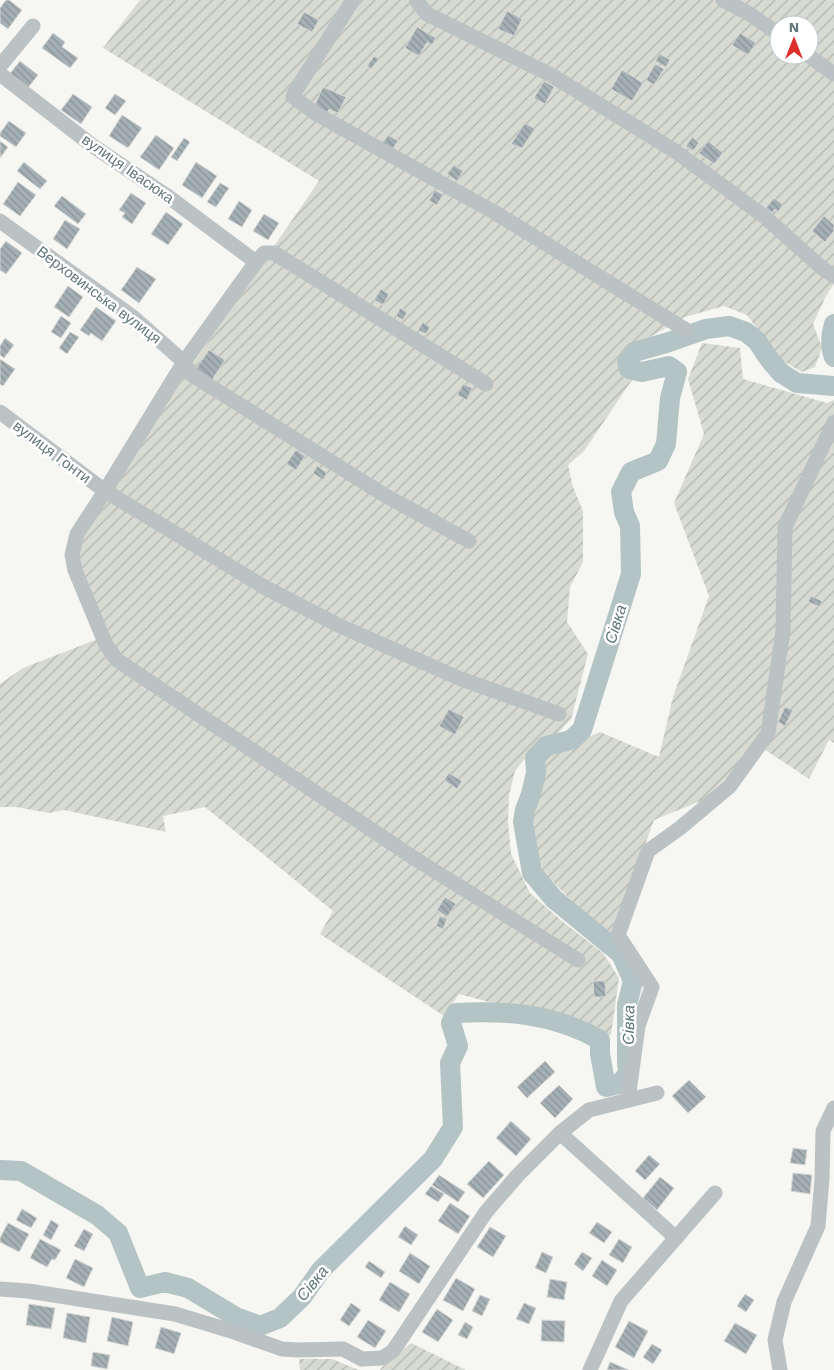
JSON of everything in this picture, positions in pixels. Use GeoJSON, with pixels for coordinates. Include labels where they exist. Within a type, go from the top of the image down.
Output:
{"type":"FeatureCollection","features":[{"type":"Feature","properties":{"kind":"street"},"geometry":{"type":"LineString","coordinates":[[353,0],[296,90],[294,97],[318,116],[494,212],[686,330]]}},
{"type":"Feature","properties":{"kind":"street"},"geometry":{"type":"LineString","coordinates":[[416,0],[427,14],[551,75],[675,151],[765,217],[822,268],[834,276]]}},
{"type":"Feature","properties":{"kind":"street"},"geometry":{"type":"LineString","coordinates":[[722,0],[748,13],[769,27]]}},
{"type":"Feature","properties":{"kind":"street"},"geometry":{"type":"LineString","coordinates":[[0,66],[33,26]]}},
{"type":"Feature","properties":{"kind":"street"},"geometry":{"type":"LineString","coordinates":[[819,63],[834,74]]}},
{"type":"Feature","properties":{"kind":"street","name":"вулиця Івасюка"},"geometry":{"type":"LineString","coordinates":[[0,74],[94,146],[170,198],[256,262]]}},
{"type":"Feature","properties":{"kind":"street","name":"Верховинська вулиця"},"geometry":{"type":"LineString","coordinates":[[0,221],[133,316],[188,369],[386,496],[469,541]]}},
{"type":"Feature","properties":{"kind":"street"},"geometry":{"type":"LineString","coordinates":[[486,384],[274,253],[264,253],[256,262],[188,369],[77,534],[72,555],[75,570],[106,644],[117,660],[417,860],[578,960]]}},
{"type":"Feature","properties":{"kind":"street","name":"вулиця Гонти"},"geometry":{"type":"LineString","coordinates":[[0,412],[105,491],[266,588],[338,625],[461,679],[559,714]]}},
{"type":"Feature","properties":{"kind":"street"},"geometry":{"type":"LineString","coordinates":[[628,1100],[638,1026],[652,987],[618,935],[648,851],[680,828],[730,786],[768,733],[784,631],[785,527],[834,422]]}},
{"type":"Feature","properties":{"kind":"street"},"geometry":{"type":"LineString","coordinates":[[0,1289],[28,1291],[175,1314],[282,1349],[343,1349],[362,1359],[382,1358],[393,1351],[486,1212],[517,1176],[560,1133],[589,1110],[657,1092]]}},
{"type":"Feature","properties":{"kind":"street"},"geometry":{"type":"LineString","coordinates":[[780,1370],[776,1340],[784,1302],[818,1226],[822,1179],[823,1131],[834,1108]]}},
{"type":"Feature","properties":{"kind":"street"},"geometry":{"type":"LineString","coordinates":[[560,1133],[676,1238]]}},
{"type":"Feature","properties":{"kind":"street"},"geometry":{"type":"LineString","coordinates":[[590,1370],[621,1301],[715,1193]]}},
{"type":"Feature","properties":{"kind":"shaded area"},"geometry":{"type":"Polygon","coordinates":[[[140,0],[834,0],[834,284],[826,296],[813,324],[822,348],[815,367],[802,372],[780,359],[747,315],[724,306],[685,317],[625,351],[619,366],[632,380],[584,451],[568,465],[573,487],[583,511],[583,562],[570,587],[567,622],[588,654],[571,719],[558,733],[535,746],[515,771],[509,795],[508,822],[511,854],[530,893],[603,953],[619,978],[611,1035],[459,994],[444,1016],[320,934],[333,911],[205,807],[163,816],[166,832],[64,810],[49,813],[16,807],[0,807],[0,684],[23,668],[103,637],[72,562],[105,491],[319,181],[103,48],[140,0]]]}},
{"type":"Feature","properties":{"kind":"shaded area"},"geometry":{"type":"Polygon","coordinates":[[[702,343],[740,348],[743,379],[827,403],[834,400],[834,743],[829,740],[809,779],[755,743],[736,769],[703,800],[654,820],[612,936],[569,898],[537,866],[532,810],[546,755],[600,732],[659,757],[673,697],[709,596],[674,503],[704,434],[688,379],[702,343]]]}},
{"type":"Feature","properties":{"kind":"shaded area"},"geometry":{"type":"Polygon","coordinates":[[[411,1343],[466,1370],[380,1370],[411,1343]]]}},
{"type":"Feature","properties":{"kind":"shaded area"},"geometry":{"type":"Polygon","coordinates":[[[299,1359],[332,1359],[359,1370],[300,1370],[299,1359]]]}},
{"type":"Feature","properties":{"kind":"building"},"geometry":{"type":"Polygon","coordinates":[[[6,0],[9,0],[22,10],[8,29],[0,23],[0,8],[6,0]]]}},
{"type":"Feature","properties":{"kind":"building"},"geometry":{"type":"Polygon","coordinates":[[[507,11],[522,19],[514,36],[498,29],[507,11]]]}},
{"type":"Feature","properties":{"kind":"building"},"geometry":{"type":"Polygon","coordinates":[[[304,12],[319,20],[312,32],[297,24],[304,12]]]}},
{"type":"Feature","properties":{"kind":"building"},"geometry":{"type":"Polygon","coordinates":[[[417,27],[436,38],[432,45],[427,42],[419,56],[405,48],[417,27]]]}},
{"type":"Feature","properties":{"kind":"building"},"geometry":{"type":"Polygon","coordinates":[[[53,33],[65,42],[62,47],[78,58],[70,68],[42,48],[53,33]]]}},
{"type":"Feature","properties":{"kind":"building"},"geometry":{"type":"Polygon","coordinates":[[[740,33],[756,43],[748,55],[732,45],[740,33]]]}},
{"type":"Feature","properties":{"kind":"building"},"geometry":{"type":"Polygon","coordinates":[[[660,54],[670,60],[666,67],[655,61],[660,54]]]}},
{"type":"Feature","properties":{"kind":"building"},"geometry":{"type":"Polygon","coordinates":[[[374,56],[379,59],[371,69],[367,66],[374,56]]]}},
{"type":"Feature","properties":{"kind":"building"},"geometry":{"type":"Polygon","coordinates":[[[20,61],[38,75],[27,89],[9,75],[20,61]]]}},
{"type":"Feature","properties":{"kind":"building"},"geometry":{"type":"Polygon","coordinates":[[[655,64],[664,69],[654,85],[646,80],[655,64]]]}},
{"type":"Feature","properties":{"kind":"building"},"geometry":{"type":"Polygon","coordinates":[[[622,70],[643,83],[632,101],[611,89],[622,70]]]}},
{"type":"Feature","properties":{"kind":"building"},"geometry":{"type":"Polygon","coordinates":[[[544,81],[554,87],[545,104],[534,98],[544,81]]]}},
{"type":"Feature","properties":{"kind":"building"},"geometry":{"type":"Polygon","coordinates":[[[323,87],[346,97],[338,113],[329,109],[326,115],[313,109],[323,87]]]}},
{"type":"Feature","properties":{"kind":"building"},"geometry":{"type":"Polygon","coordinates":[[[73,94],[92,107],[81,124],[61,110],[73,94]]]}},
{"type":"Feature","properties":{"kind":"building"},"geometry":{"type":"Polygon","coordinates":[[[115,94],[126,101],[115,115],[105,108],[115,94]]]}},
{"type":"Feature","properties":{"kind":"building"},"geometry":{"type":"Polygon","coordinates":[[[122,115],[142,128],[128,148],[109,136],[122,115]]]}},
{"type":"Feature","properties":{"kind":"building"},"geometry":{"type":"Polygon","coordinates":[[[9,121],[26,133],[16,147],[0,136],[0,133],[9,121]]]}},
{"type":"Feature","properties":{"kind":"building"},"geometry":{"type":"Polygon","coordinates":[[[525,123],[535,129],[522,148],[511,144],[525,123]]]}},
{"type":"Feature","properties":{"kind":"building"},"geometry":{"type":"Polygon","coordinates":[[[156,135],[174,148],[159,170],[140,157],[156,135]]]}},
{"type":"Feature","properties":{"kind":"building"},"geometry":{"type":"Polygon","coordinates":[[[388,135],[398,141],[392,150],[382,144],[388,135]]]}},
{"type":"Feature","properties":{"kind":"building"},"geometry":{"type":"Polygon","coordinates":[[[692,137],[699,143],[693,151],[686,146],[692,137]]]}},
{"type":"Feature","properties":{"kind":"building"},"geometry":{"type":"Polygon","coordinates":[[[184,138],[190,142],[177,161],[171,157],[184,138]]]}},
{"type":"Feature","properties":{"kind":"building"},"geometry":{"type":"Polygon","coordinates":[[[0,141],[8,147],[0,158],[0,141]]]}},
{"type":"Feature","properties":{"kind":"building"},"geometry":{"type":"Polygon","coordinates":[[[708,141],[723,153],[714,164],[699,153],[708,141]]]}},
{"type":"Feature","properties":{"kind":"building"},"geometry":{"type":"Polygon","coordinates":[[[24,162],[47,181],[40,189],[17,171],[24,162]]]}},
{"type":"Feature","properties":{"kind":"building"},"geometry":{"type":"Polygon","coordinates":[[[196,162],[217,176],[202,198],[182,185],[196,162]]]}},
{"type":"Feature","properties":{"kind":"building"},"geometry":{"type":"Polygon","coordinates":[[[454,165],[463,171],[457,181],[447,174],[454,165]]]}},
{"type":"Feature","properties":{"kind":"building"},"geometry":{"type":"Polygon","coordinates":[[[18,182],[36,195],[20,216],[3,204],[18,182]]]}},
{"type":"Feature","properties":{"kind":"building"},"geometry":{"type":"Polygon","coordinates":[[[220,183],[229,188],[216,207],[207,202],[220,183]]]}},
{"type":"Feature","properties":{"kind":"building"},"geometry":{"type":"Polygon","coordinates":[[[435,190],[443,195],[437,205],[429,201],[435,190]]]}},
{"type":"Feature","properties":{"kind":"building"},"geometry":{"type":"Polygon","coordinates":[[[131,193],[146,203],[132,224],[122,217],[125,213],[119,210],[131,193]]]}},
{"type":"Feature","properties":{"kind":"building"},"geometry":{"type":"Polygon","coordinates":[[[62,196],[86,214],[78,224],[54,206],[62,196]]]}},
{"type":"Feature","properties":{"kind":"building"},"geometry":{"type":"Polygon","coordinates":[[[774,198],[783,205],[778,212],[775,209],[772,213],[766,208],[774,198]]]}},
{"type":"Feature","properties":{"kind":"building"},"geometry":{"type":"Polygon","coordinates":[[[239,201],[252,210],[242,227],[228,219],[239,201]]]}},
{"type":"Feature","properties":{"kind":"building"},"geometry":{"type":"Polygon","coordinates":[[[166,212],[183,224],[168,245],[151,234],[166,212]]]}},
{"type":"Feature","properties":{"kind":"building"},"geometry":{"type":"Polygon","coordinates":[[[264,214],[279,223],[268,240],[253,231],[264,214]]]}},
{"type":"Feature","properties":{"kind":"building"},"geometry":{"type":"Polygon","coordinates":[[[824,216],[834,225],[834,231],[825,242],[812,231],[824,216]]]}},
{"type":"Feature","properties":{"kind":"building"},"geometry":{"type":"Polygon","coordinates":[[[65,220],[80,229],[67,249],[53,239],[65,220]]]}},
{"type":"Feature","properties":{"kind":"building"},"geometry":{"type":"Polygon","coordinates":[[[6,241],[22,253],[6,274],[0,270],[0,249],[6,241]]]}},
{"type":"Feature","properties":{"kind":"building"},"geometry":{"type":"Polygon","coordinates":[[[137,267],[156,279],[139,303],[121,290],[137,267]]]}},
{"type":"Feature","properties":{"kind":"building"},"geometry":{"type":"Polygon","coordinates":[[[68,286],[83,297],[69,317],[54,307],[68,286]]]}},
{"type":"Feature","properties":{"kind":"building"},"geometry":{"type":"Polygon","coordinates":[[[381,289],[389,294],[383,305],[374,300],[381,289]]]}},
{"type":"Feature","properties":{"kind":"building"},"geometry":{"type":"Polygon","coordinates":[[[96,307],[116,321],[102,341],[91,333],[89,336],[80,330],[96,307]]]}},
{"type":"Feature","properties":{"kind":"building"},"geometry":{"type":"Polygon","coordinates":[[[400,308],[407,312],[403,320],[396,316],[400,308]]]}},
{"type":"Feature","properties":{"kind":"building"},"geometry":{"type":"Polygon","coordinates":[[[61,316],[71,323],[61,338],[51,332],[61,316]]]}},
{"type":"Feature","properties":{"kind":"building"},"geometry":{"type":"Polygon","coordinates":[[[423,322],[430,327],[426,334],[418,330],[423,322]]]}},
{"type":"Feature","properties":{"kind":"building"},"geometry":{"type":"Polygon","coordinates":[[[70,332],[79,337],[67,354],[59,348],[70,332]]]}},
{"type":"Feature","properties":{"kind":"building"},"geometry":{"type":"Polygon","coordinates":[[[5,338],[14,345],[4,358],[0,355],[0,346],[5,338]]]}},
{"type":"Feature","properties":{"kind":"building"},"geometry":{"type":"Polygon","coordinates":[[[209,350],[225,360],[212,380],[196,369],[209,350]]]}},
{"type":"Feature","properties":{"kind":"building"},"geometry":{"type":"Polygon","coordinates":[[[0,359],[15,369],[3,386],[0,384],[0,359]]]}},
{"type":"Feature","properties":{"kind":"building"},"geometry":{"type":"Polygon","coordinates":[[[463,384],[472,388],[467,400],[457,395],[463,384]]]}},
{"type":"Feature","properties":{"kind":"building"},"geometry":{"type":"Polygon","coordinates":[[[296,450],[305,456],[296,470],[286,464],[296,450]]]}},
{"type":"Feature","properties":{"kind":"building"},"geometry":{"type":"Polygon","coordinates":[[[317,466],[327,473],[323,480],[313,473],[317,466]]]}},
{"type":"Feature","properties":{"kind":"building"},"geometry":{"type":"Polygon","coordinates":[[[811,596],[822,601],[820,607],[808,602],[811,596]]]}},
{"type":"Feature","properties":{"kind":"building"},"geometry":{"type":"Polygon","coordinates":[[[785,707],[793,710],[785,726],[778,722],[785,707]]]}},
{"type":"Feature","properties":{"kind":"building"},"geometry":{"type":"Polygon","coordinates":[[[449,709],[464,717],[455,735],[439,726],[449,709]]]}},
{"type":"Feature","properties":{"kind":"building"},"geometry":{"type":"Polygon","coordinates":[[[449,773],[462,781],[457,789],[444,780],[449,773]]]}},
{"type":"Feature","properties":{"kind":"building"},"geometry":{"type":"Polygon","coordinates":[[[445,897],[456,904],[447,917],[437,910],[445,897]]]}},
{"type":"Feature","properties":{"kind":"building"},"geometry":{"type":"Polygon","coordinates":[[[440,916],[447,919],[443,929],[436,926],[440,916]]]}},
{"type":"Feature","properties":{"kind":"building"},"geometry":{"type":"Polygon","coordinates":[[[593,981],[605,981],[606,997],[594,997],[593,981]]]}},
{"type":"Feature","properties":{"kind":"building"},"geometry":{"type":"Polygon","coordinates":[[[545,1061],[555,1072],[527,1098],[517,1087],[545,1061]]]}},
{"type":"Feature","properties":{"kind":"building"},"geometry":{"type":"Polygon","coordinates":[[[689,1080],[706,1097],[688,1113],[672,1096],[689,1080]]]}},
{"type":"Feature","properties":{"kind":"building"},"geometry":{"type":"Polygon","coordinates":[[[559,1085],[573,1099],[555,1118],[540,1103],[559,1085]]]}},
{"type":"Feature","properties":{"kind":"building"},"geometry":{"type":"Polygon","coordinates":[[[511,1121],[531,1139],[516,1156],[496,1138],[511,1121]]]}},
{"type":"Feature","properties":{"kind":"building"},"geometry":{"type":"Polygon","coordinates":[[[793,1148],[807,1150],[805,1165],[790,1163],[793,1148]]]}},
{"type":"Feature","properties":{"kind":"building"},"geometry":{"type":"Polygon","coordinates":[[[649,1155],[660,1164],[645,1180],[635,1171],[649,1155]]]}},
{"type":"Feature","properties":{"kind":"building"},"geometry":{"type":"Polygon","coordinates":[[[489,1161],[504,1175],[483,1198],[467,1184],[489,1161]]]}},
{"type":"Feature","properties":{"kind":"building"},"geometry":{"type":"Polygon","coordinates":[[[793,1173],[812,1175],[810,1194],[791,1191],[793,1173]]]}},
{"type":"Feature","properties":{"kind":"building"},"geometry":{"type":"Polygon","coordinates":[[[439,1175],[465,1192],[458,1202],[432,1185],[439,1175]]]}},
{"type":"Feature","properties":{"kind":"building"},"geometry":{"type":"Polygon","coordinates":[[[660,1177],[674,1188],[657,1210],[643,1198],[660,1177]]]}},
{"type":"Feature","properties":{"kind":"building"},"geometry":{"type":"Polygon","coordinates":[[[431,1186],[444,1194],[438,1202],[425,1194],[431,1186]]]}},
{"type":"Feature","properties":{"kind":"building"},"geometry":{"type":"Polygon","coordinates":[[[450,1203],[470,1216],[458,1234],[438,1221],[450,1203]]]}},
{"type":"Feature","properties":{"kind":"building"},"geometry":{"type":"Polygon","coordinates":[[[22,1209],[37,1218],[31,1228],[16,1220],[22,1209]]]}},
{"type":"Feature","properties":{"kind":"building"},"geometry":{"type":"Polygon","coordinates":[[[51,1220],[59,1225],[51,1240],[43,1235],[51,1220]]]}},
{"type":"Feature","properties":{"kind":"building"},"geometry":{"type":"Polygon","coordinates":[[[597,1222],[612,1232],[604,1243],[589,1233],[597,1222]]]}},
{"type":"Feature","properties":{"kind":"building"},"geometry":{"type":"Polygon","coordinates":[[[8,1223],[29,1234],[19,1252],[0,1242],[0,1238],[8,1223]]]}},
{"type":"Feature","properties":{"kind":"building"},"geometry":{"type":"Polygon","coordinates":[[[405,1226],[418,1235],[411,1245],[398,1237],[405,1226]]]}},
{"type":"Feature","properties":{"kind":"building"},"geometry":{"type":"Polygon","coordinates":[[[490,1227],[506,1236],[493,1257],[477,1247],[490,1227]]]}},
{"type":"Feature","properties":{"kind":"building"},"geometry":{"type":"Polygon","coordinates":[[[84,1229],[93,1234],[84,1251],[74,1246],[84,1229]]]}},
{"type":"Feature","properties":{"kind":"building"},"geometry":{"type":"Polygon","coordinates":[[[40,1239],[61,1250],[55,1260],[52,1259],[47,1267],[30,1258],[40,1239]]]}},
{"type":"Feature","properties":{"kind":"building"},"geometry":{"type":"Polygon","coordinates":[[[619,1239],[632,1247],[623,1263],[609,1255],[619,1239]]]}},
{"type":"Feature","properties":{"kind":"building"},"geometry":{"type":"Polygon","coordinates":[[[542,1252],[553,1257],[546,1273],[535,1268],[542,1252]]]}},
{"type":"Feature","properties":{"kind":"building"},"geometry":{"type":"Polygon","coordinates":[[[582,1252],[592,1258],[583,1271],[574,1264],[582,1252]]]}},
{"type":"Feature","properties":{"kind":"building"},"geometry":{"type":"Polygon","coordinates":[[[410,1253],[430,1266],[419,1284],[399,1271],[410,1253]]]}},
{"type":"Feature","properties":{"kind":"building"},"geometry":{"type":"Polygon","coordinates":[[[75,1259],[93,1268],[84,1287],[66,1278],[75,1259]]]}},
{"type":"Feature","properties":{"kind":"building"},"geometry":{"type":"Polygon","coordinates":[[[602,1260],[617,1270],[607,1286],[592,1276],[602,1260]]]}},
{"type":"Feature","properties":{"kind":"building"},"geometry":{"type":"Polygon","coordinates":[[[369,1261],[385,1272],[381,1278],[365,1267],[369,1261]]]}},
{"type":"Feature","properties":{"kind":"building"},"geometry":{"type":"Polygon","coordinates":[[[456,1278],[475,1289],[463,1311],[443,1300],[456,1278]]]}},
{"type":"Feature","properties":{"kind":"building"},"geometry":{"type":"Polygon","coordinates":[[[550,1279],[567,1282],[564,1300],[547,1297],[550,1279]]]}},
{"type":"Feature","properties":{"kind":"building"},"geometry":{"type":"Polygon","coordinates":[[[390,1282],[410,1294],[399,1312],[379,1300],[390,1282]]]}},
{"type":"Feature","properties":{"kind":"building"},"geometry":{"type":"Polygon","coordinates":[[[745,1294],[754,1300],[746,1312],[737,1306],[745,1294]]]}},
{"type":"Feature","properties":{"kind":"building"},"geometry":{"type":"Polygon","coordinates":[[[480,1295],[490,1299],[482,1316],[472,1311],[480,1295]]]}},
{"type":"Feature","properties":{"kind":"building"},"geometry":{"type":"Polygon","coordinates":[[[351,1303],[361,1310],[349,1326],[340,1320],[351,1303]]]}},
{"type":"Feature","properties":{"kind":"building"},"geometry":{"type":"Polygon","coordinates":[[[524,1303],[536,1308],[529,1324],[516,1319],[524,1303]]]}},
{"type":"Feature","properties":{"kind":"building"},"geometry":{"type":"Polygon","coordinates":[[[29,1304],[55,1308],[51,1329],[26,1325],[29,1304]]]}},
{"type":"Feature","properties":{"kind":"building"},"geometry":{"type":"Polygon","coordinates":[[[437,1309],[453,1320],[438,1342],[422,1332],[437,1309]]]}},
{"type":"Feature","properties":{"kind":"building"},"geometry":{"type":"Polygon","coordinates":[[[67,1313],[90,1317],[86,1343],[63,1338],[67,1313]]]}},
{"type":"Feature","properties":{"kind":"building"},"geometry":{"type":"Polygon","coordinates":[[[112,1317],[133,1322],[128,1346],[107,1341],[112,1317]]]}},
{"type":"Feature","properties":{"kind":"building"},"geometry":{"type":"Polygon","coordinates":[[[368,1320],[386,1331],[375,1348],[357,1337],[368,1320]]]}},
{"type":"Feature","properties":{"kind":"building"},"geometry":{"type":"Polygon","coordinates":[[[542,1320],[565,1321],[564,1342],[541,1341],[542,1320]]]}},
{"type":"Feature","properties":{"kind":"building"},"geometry":{"type":"Polygon","coordinates":[[[629,1321],[648,1331],[634,1358],[615,1347],[629,1321]]]}},
{"type":"Feature","properties":{"kind":"building"},"geometry":{"type":"Polygon","coordinates":[[[465,1322],[473,1327],[467,1339],[458,1335],[465,1322]]]}},
{"type":"Feature","properties":{"kind":"building"},"geometry":{"type":"Polygon","coordinates":[[[735,1323],[757,1335],[746,1354],[724,1341],[735,1323]]]}},
{"type":"Feature","properties":{"kind":"building"},"geometry":{"type":"Polygon","coordinates":[[[161,1327],[181,1333],[174,1354],[155,1348],[161,1327]]]}},
{"type":"Feature","properties":{"kind":"building"},"geometry":{"type":"Polygon","coordinates":[[[652,1344],[662,1350],[653,1364],[643,1357],[652,1344]]]}},
{"type":"Feature","properties":{"kind":"building"},"geometry":{"type":"Polygon","coordinates":[[[93,1352],[110,1355],[107,1369],[91,1366],[93,1352]]]}},
{"type":"Feature","properties":{"kind":"building"},"geometry":{"type":"Polygon","coordinates":[[[610,1362],[629,1370],[607,1370],[610,1362]]]}},
{"type":"Feature","properties":{"kind":"waterway","name":"Сівка"},"geometry":{"type":"LineString","coordinates":[[834,324],[831,340],[834,357]]}},
{"type":"Feature","properties":{"kind":"waterway","name":"Сівка"},"geometry":{"type":"LineString","coordinates":[[0,1170],[21,1171],[97,1215],[118,1233],[140,1288],[165,1282],[188,1288],[236,1317],[260,1326],[280,1318],[302,1297],[321,1270],[433,1159],[453,1127],[450,1063],[458,1046],[451,1023],[456,1013],[512,1013],[548,1019],[583,1031],[600,1040],[600,1054],[606,1087],[619,1084],[628,1074],[627,1005],[633,981],[621,954],[554,899],[532,873],[523,822],[536,773],[535,758],[546,746],[571,740],[582,730],[631,574],[630,526],[624,512],[621,492],[631,472],[658,461],[666,444],[670,398],[677,372],[669,366],[642,372],[629,369],[627,361],[634,352],[706,329],[729,326],[746,332],[757,341],[781,373],[797,383],[834,386]]}}]}
